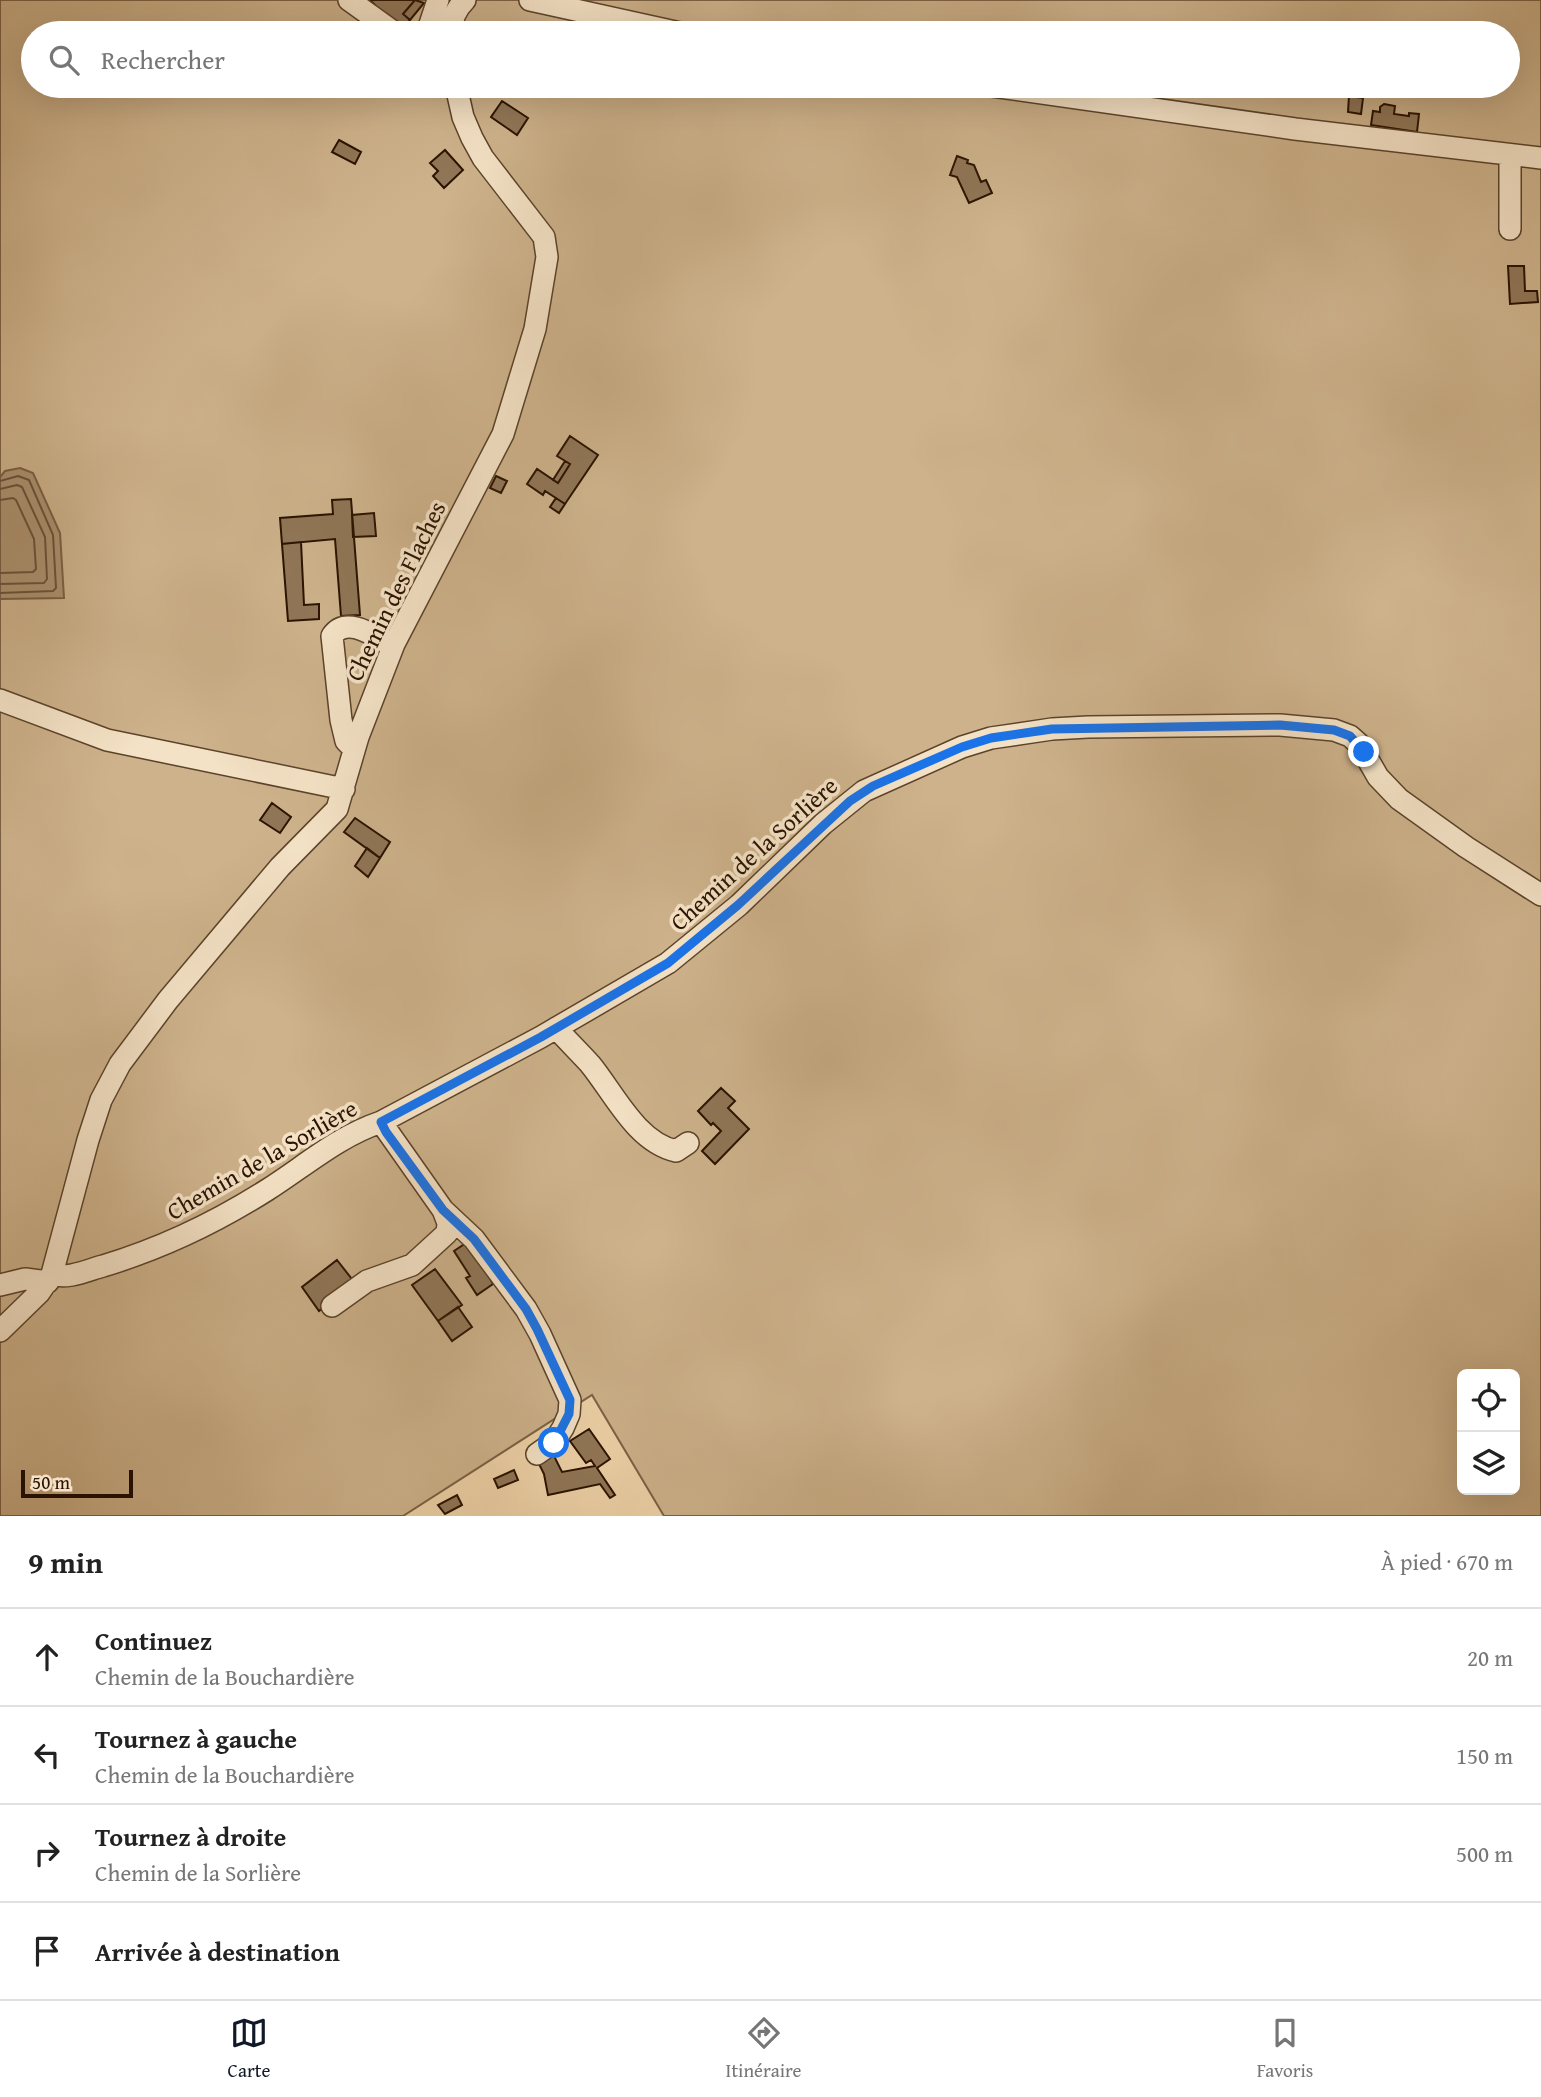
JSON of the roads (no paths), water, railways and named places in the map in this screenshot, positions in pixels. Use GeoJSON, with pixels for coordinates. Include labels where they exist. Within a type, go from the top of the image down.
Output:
{"type":"FeatureCollection","features":[{"type":"Feature","properties":{"kind":"street"},"geometry":{"type":"LineString","coordinates":[[349,0],[378,21]]}},
{"type":"Feature","properties":{"kind":"street"},"geometry":{"type":"LineString","coordinates":[[431,21],[438,0]]}},
{"type":"Feature","properties":{"kind":"street"},"geometry":{"type":"LineString","coordinates":[[452,21],[457,8],[465,0]]}},
{"type":"Feature","properties":{"kind":"street"},"geometry":{"type":"LineString","coordinates":[[530,0],[625,21]]}},
{"type":"Feature","properties":{"kind":"street","name":"Chemin des Flaches"},"geometry":{"type":"LineString","coordinates":[[50,1278],[92,1127],[101,1100],[120,1064],[167,1000],[281,867],[337,809],[368,707],[393,646],[503,434],[535,329],[547,257],[544,237],[483,158],[463,117],[459,98]]}},
{"type":"Feature","properties":{"kind":"street"},"geometry":{"type":"LineString","coordinates":[[1077,98],[1282,127],[1541,158]]}},
{"type":"Feature","properties":{"kind":"street"},"geometry":{"type":"LineString","coordinates":[[1510,155],[1510,229]]}},
{"type":"Feature","properties":{"kind":"street"},"geometry":{"type":"LineString","coordinates":[[354,749],[345,741],[332,636],[339,629],[349,627],[365,631],[393,646]]}},
{"type":"Feature","properties":{"kind":"street"},"geometry":{"type":"LineString","coordinates":[[0,700],[107,740],[344,789]]}},
{"type":"Feature","properties":{"kind":"street","name":"Chemin de la Sorlière"},"geometry":{"type":"LineString","coordinates":[[0,1285],[25,1279],[75,1274],[141,1255],[177,1240],[246,1203],[338,1140],[381,1122],[642,980],[686,950],[823,824],[864,791],[962,747],[991,738],[1088,727],[1280,725],[1334,730],[1350,736],[1359,744],[1378,776],[1399,799],[1466,847],[1541,895]]}},
{"type":"Feature","properties":{"kind":"street"},"geometry":{"type":"LineString","coordinates":[[556,1028],[650,1139],[664,1148],[676,1151],[688,1143]]}},
{"type":"Feature","properties":{"kind":"street"},"geometry":{"type":"LineString","coordinates":[[381,1122],[443,1210],[474,1239],[526,1309],[570,1400],[569,1414],[554,1443],[537,1454]]}},
{"type":"Feature","properties":{"kind":"street"},"geometry":{"type":"LineString","coordinates":[[331,1306],[367,1281],[412,1265],[447,1233],[448,1223],[443,1210]]}},
{"type":"Feature","properties":{"kind":"street"},"geometry":{"type":"LineString","coordinates":[[0,1331],[50,1278]]}},
{"type":"Feature","properties":{"kind":"water"},"geometry":{"type":"Polygon","coordinates":[[[20,468],[33,473],[60,533],[64,598],[0,599],[0,477],[5,471],[20,468]]]}}]}
